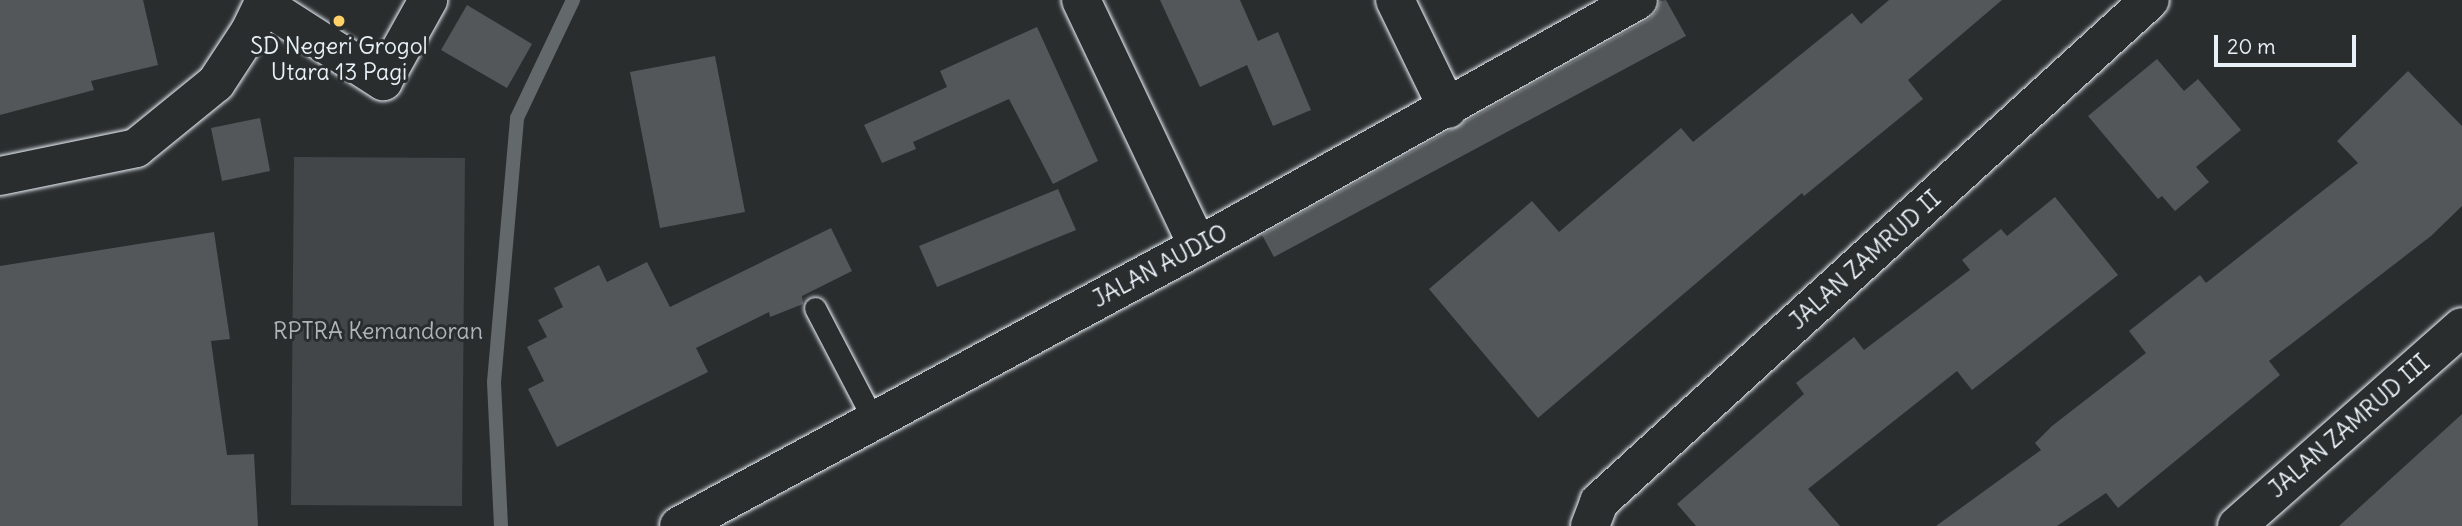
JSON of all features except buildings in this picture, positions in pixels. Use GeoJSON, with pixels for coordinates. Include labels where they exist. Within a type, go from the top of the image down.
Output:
{"type":"FeatureCollection","features":[{"type":"Feature","properties":{"kind":"street"},"geometry":{"type":"LineString","coordinates":[[0,176],[136,148],[216,83],[250,31],[264,2],[383,81],[428,0]]}},
{"type":"Feature","properties":{"kind":"street"},"geometry":{"type":"LineString","coordinates":[[1081,0],[1198,246]]}},
{"type":"Feature","properties":{"kind":"street"},"geometry":{"type":"LineString","coordinates":[[1395,0],[1448,109]]}},
{"type":"Feature","properties":{"kind":"street","name":"JALAN AUDIO"},"geometry":{"type":"LineString","coordinates":[[679,526],[1448,109],[1638,0]]}},
{"type":"Feature","properties":{"kind":"street","name":"JALAN ZAMRUD II"},"geometry":{"type":"LineString","coordinates":[[1590,526],[1599,502],[2150,0]]}},
{"type":"Feature","properties":{"kind":"street","name":"JALAN ZAMRUD III"},"geometry":{"type":"LineString","coordinates":[[2236,526],[2462,327]]}},
{"type":"Feature","properties":{"kind":"lane"},"geometry":{"type":"LineString","coordinates":[[815,308],[873,419]]}},
{"type":"Feature","properties":{"kind":"green space","name":"RPTRA Kemandoran"},"geometry":{"type":"Polygon","coordinates":[[[294,157],[465,158],[462,506],[291,505],[294,157]]]}},
{"type":"Feature","properties":{"kind":"waterway"},"geometry":{"type":"LineString","coordinates":[[501,526],[494,382],[517,118],[573,0]]}},
{"type":"Feature","properties":{"kind":"place","name":"SD Negeri Grogol Utara 13 Pagi"},"geometry":{"type":"Point","coordinates":[339,21]}}]}
